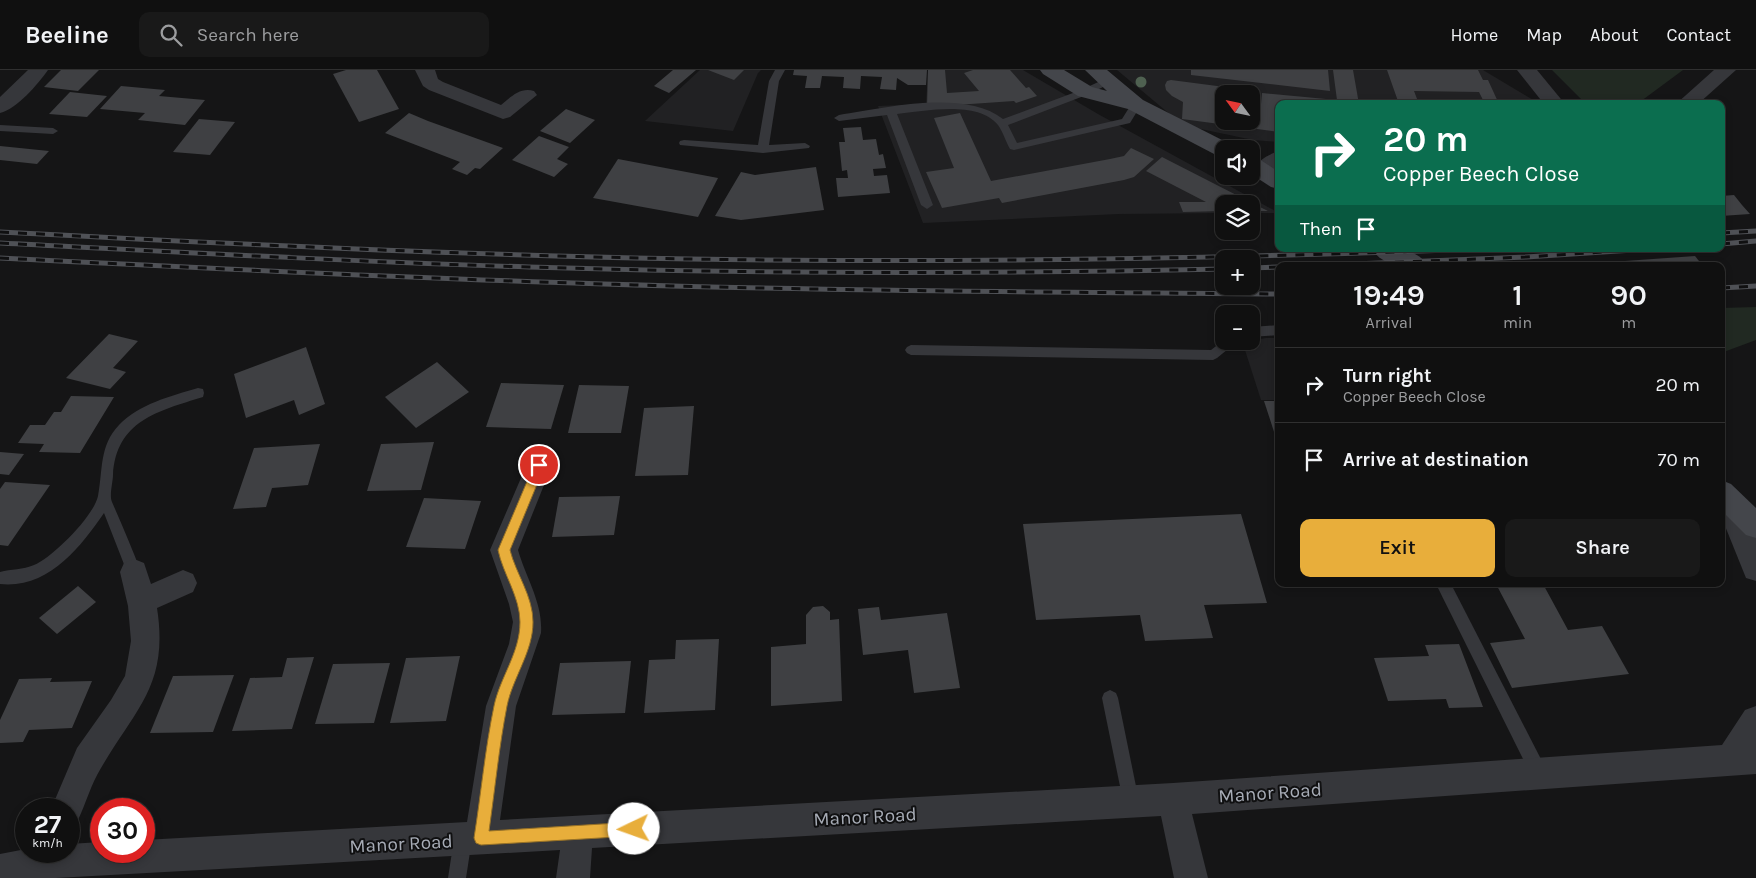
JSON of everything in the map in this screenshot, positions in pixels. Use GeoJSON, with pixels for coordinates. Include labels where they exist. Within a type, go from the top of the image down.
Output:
{"type":"FeatureCollection","features":[{"type":"Feature","properties":{"kind":"main road"},"geometry":{"type":"LineString","coordinates":[[1050,70],[1085,92],[1136,105],[1215,145]]}},
{"type":"Feature","properties":{"kind":"main road"},"geometry":{"type":"LineString","coordinates":[[1101,75],[1136,105]]}},
{"type":"Feature","properties":{"kind":"main road"},"geometry":{"type":"LineString","coordinates":[[1390,252],[1408,262]]}},
{"type":"Feature","properties":{"kind":"main road"},"geometry":{"type":"LineString","coordinates":[[1725,495],[1756,526]]}},
{"type":"Feature","properties":{"kind":"street"},"geometry":{"type":"LineString","coordinates":[[0,107],[32,79],[38,70]]}},
{"type":"Feature","properties":{"kind":"street"},"geometry":{"type":"LineString","coordinates":[[425,70],[430,82],[436,86],[503,113],[527,95]]}},
{"type":"Feature","properties":{"kind":"street"},"geometry":{"type":"LineString","coordinates":[[1527,70],[1552,100]]}},
{"type":"Feature","properties":{"kind":"street"},"geometry":{"type":"LineString","coordinates":[[1691,100],[1726,70]]}},
{"type":"Feature","properties":{"kind":"street"},"geometry":{"type":"LineString","coordinates":[[472,839],[501,704],[520,655],[527,623],[523,601],[504,550],[539,465]]}},
{"type":"Feature","properties":{"kind":"street"},"geometry":{"type":"LineString","coordinates":[[1725,496],[1756,569]]}},
{"type":"Feature","properties":{"kind":"street"},"geometry":{"type":"LineString","coordinates":[[70,798],[92,753],[125,708],[136,686],[143,664],[145,645],[142,601],[134,572]]}},
{"type":"Feature","properties":{"kind":"street"},"geometry":{"type":"LineString","coordinates":[[142,601],[183,583]]}},
{"type":"Feature","properties":{"kind":"street","name":"Manor Road"},"geometry":{"type":"LineString","coordinates":[[80,856],[472,839],[1174,799],[1743,759],[1756,721]]}},
{"type":"Feature","properties":{"kind":"street"},"geometry":{"type":"LineString","coordinates":[[1174,799],[1191,878]]}},
{"type":"Feature","properties":{"kind":"street"},"geometry":{"type":"LineString","coordinates":[[573,878],[576,858],[576,833]]}},
{"type":"Feature","properties":{"kind":"street","name":"Manor Road"},"geometry":{"type":"LineString","coordinates":[[0,872],[29,863]]}},
{"type":"Feature","properties":{"kind":"lane"},"geometry":{"type":"LineString","coordinates":[[763,149],[774,80],[780,70]]}},
{"type":"Feature","properties":{"kind":"lane"},"geometry":{"type":"LineString","coordinates":[[1002,124],[1085,92],[1101,75]]}},
{"type":"Feature","properties":{"kind":"lane"},"geometry":{"type":"LineString","coordinates":[[839,118],[891,111],[964,107],[994,114],[1002,124],[1014,147],[1126,121],[1136,105]]}},
{"type":"Feature","properties":{"kind":"lane"},"geometry":{"type":"LineString","coordinates":[[891,111],[927,206]]}},
{"type":"Feature","properties":{"kind":"lane"},"geometry":{"type":"LineString","coordinates":[[0,128],[53,131]]}},
{"type":"Feature","properties":{"kind":"lane"},"geometry":{"type":"LineString","coordinates":[[684,143],[763,149],[804,146]]}},
{"type":"Feature","properties":{"kind":"lane"},"geometry":{"type":"LineString","coordinates":[[1260,331],[1275,330]]}},
{"type":"Feature","properties":{"kind":"lane"},"geometry":{"type":"LineString","coordinates":[[911,350],[1213,355],[1220,350]]}},
{"type":"Feature","properties":{"kind":"lane"},"geometry":{"type":"LineString","coordinates":[[2,578],[28,574],[54,561],[85,528],[104,501],[110,451],[120,433],[128,425],[157,407],[198,393]]}},
{"type":"Feature","properties":{"kind":"lane"},"geometry":{"type":"LineString","coordinates":[[104,501],[110,510],[134,572]]}},
{"type":"Feature","properties":{"kind":"lane"},"geometry":{"type":"LineString","coordinates":[[1445,587],[1539,773]]}},
{"type":"Feature","properties":{"kind":"lane"},"geometry":{"type":"LineString","coordinates":[[1110,698],[1131,801]]}},
{"type":"Feature","properties":{"kind":"lane"},"geometry":{"type":"LineString","coordinates":[[457,878],[472,839]]}},
{"type":"Feature","properties":{"kind":"shaded area"},"geometry":{"type":"Polygon","coordinates":[[[700,70],[761,70],[733,131],[645,121],[700,70]]]}},
{"type":"Feature","properties":{"kind":"shaded area"},"geometry":{"type":"Polygon","coordinates":[[[928,70],[1023,70],[1098,114],[1215,178],[1215,185],[1228,185],[1246,195],[1215,195],[1215,213],[1119,214],[923,223],[878,106],[926,104],[928,70]]]}},
{"type":"Feature","properties":{"kind":"shaded area"},"geometry":{"type":"Polygon","coordinates":[[[1117,70],[1483,70],[1533,100],[1275,100],[1275,142],[1253,140],[1196,128],[1172,116],[1117,70]]]}},
{"type":"Feature","properties":{"kind":"shaded area"},"geometry":{"type":"Polygon","coordinates":[[[1552,70],[1683,70],[1642,100],[1582,100],[1552,70]]]}},
{"type":"Feature","properties":{"kind":"shaded area"},"geometry":{"type":"Polygon","coordinates":[[[1260,203],[1275,211],[1275,213],[1260,213],[1260,203]]]}},
{"type":"Feature","properties":{"kind":"shaded area"},"geometry":{"type":"Polygon","coordinates":[[[1756,307],[1756,340],[1725,352],[1725,308],[1756,307]]]}},
{"type":"Feature","properties":{"kind":"shaded area"},"geometry":{"type":"Polygon","coordinates":[[[1275,338],[1275,400],[1261,400],[1245,350],[1260,350],[1260,339],[1275,338]]]}},
{"type":"Feature","properties":{"kind":"building"},"geometry":{"type":"Polygon","coordinates":[[[61,70],[99,70],[78,91],[44,87],[61,70]]]}},
{"type":"Feature","properties":{"kind":"building"},"geometry":{"type":"Polygon","coordinates":[[[346,70],[377,70],[399,109],[359,122],[333,74],[346,70]]]}},
{"type":"Feature","properties":{"kind":"building"},"geometry":{"type":"Polygon","coordinates":[[[673,70],[696,70],[669,93],[654,86],[673,70]]]}},
{"type":"Feature","properties":{"kind":"building"},"geometry":{"type":"Polygon","coordinates":[[[708,70],[744,70],[734,80],[708,70]]]}},
{"type":"Feature","properties":{"kind":"building"},"geometry":{"type":"Polygon","coordinates":[[[794,70],[927,70],[926,85],[908,85],[897,78],[896,90],[880,89],[882,77],[861,76],[860,89],[843,88],[844,77],[822,76],[820,88],[805,88],[807,76],[793,75],[794,70]]]}},
{"type":"Feature","properties":{"kind":"building"},"geometry":{"type":"Polygon","coordinates":[[[928,70],[945,70],[947,93],[979,91],[964,73],[973,70],[1010,70],[1026,88],[1029,87],[1037,96],[1016,103],[1014,101],[927,107],[928,70]]]}},
{"type":"Feature","properties":{"kind":"building"},"geometry":{"type":"Polygon","coordinates":[[[1191,70],[1328,70],[1330,91],[1191,75],[1191,70]]]}},
{"type":"Feature","properties":{"kind":"building"},"geometry":{"type":"Polygon","coordinates":[[[1333,70],[1353,70],[1358,100],[1337,100],[1333,70]]]}},
{"type":"Feature","properties":{"kind":"building"},"geometry":{"type":"Polygon","coordinates":[[[1387,70],[1478,70],[1483,80],[1488,80],[1497,100],[1483,100],[1479,92],[1414,91],[1417,100],[1398,100],[1387,70]]]}},
{"type":"Feature","properties":{"kind":"building"},"geometry":{"type":"Polygon","coordinates":[[[1167,81],[1215,86],[1215,123],[1182,119],[1183,102],[1166,90],[1165,85],[1167,81]]]}},
{"type":"Feature","properties":{"kind":"building"},"geometry":{"type":"Polygon","coordinates":[[[121,86],[165,90],[159,96],[205,100],[185,125],[138,120],[145,113],[100,109],[121,86]]]}},
{"type":"Feature","properties":{"kind":"building"},"geometry":{"type":"Polygon","coordinates":[[[70,92],[107,96],[87,117],[49,114],[70,92]]]}},
{"type":"Feature","properties":{"kind":"building"},"geometry":{"type":"Polygon","coordinates":[[[1262,93],[1337,100],[1275,100],[1275,131],[1260,129],[1262,93]]]}},
{"type":"Feature","properties":{"kind":"building"},"geometry":{"type":"Polygon","coordinates":[[[566,109],[595,120],[570,143],[540,131],[566,109]]]}},
{"type":"Feature","properties":{"kind":"building"},"geometry":{"type":"Polygon","coordinates":[[[409,113],[503,148],[480,169],[475,168],[467,175],[452,169],[460,162],[385,133],[409,113]]]}},
{"type":"Feature","properties":{"kind":"building"},"geometry":{"type":"Polygon","coordinates":[[[960,113],[991,181],[1124,156],[1131,148],[1154,159],[1134,177],[1124,180],[1002,203],[999,198],[942,208],[926,172],[954,168],[934,118],[960,113]]]}},
{"type":"Feature","properties":{"kind":"building"},"geometry":{"type":"Polygon","coordinates":[[[199,119],[235,122],[210,155],[173,152],[199,119]]]}},
{"type":"Feature","properties":{"kind":"building"},"geometry":{"type":"Polygon","coordinates":[[[861,127],[863,140],[876,139],[879,155],[883,154],[886,168],[873,169],[874,176],[887,175],[890,193],[838,197],[836,178],[848,178],[847,170],[842,171],[839,142],[845,142],[843,128],[861,127]]]}},
{"type":"Feature","properties":{"kind":"building"},"geometry":{"type":"Polygon","coordinates":[[[539,136],[569,147],[557,159],[568,164],[554,177],[512,160],[539,136]]]}},
{"type":"Feature","properties":{"kind":"building"},"geometry":{"type":"Polygon","coordinates":[[[0,146],[49,151],[37,164],[0,160],[0,146]]]}},
{"type":"Feature","properties":{"kind":"building"},"geometry":{"type":"Polygon","coordinates":[[[1162,157],[1237,195],[1215,195],[1215,211],[1183,212],[1179,202],[1206,202],[1146,171],[1162,157]]]}},
{"type":"Feature","properties":{"kind":"building"},"geometry":{"type":"Polygon","coordinates":[[[618,159],[718,178],[698,217],[593,198],[618,159]]]}},
{"type":"Feature","properties":{"kind":"building"},"geometry":{"type":"Polygon","coordinates":[[[816,167],[824,210],[741,220],[715,216],[741,172],[755,175],[816,167]]]}},
{"type":"Feature","properties":{"kind":"building"},"geometry":{"type":"Polygon","coordinates":[[[1734,195],[1750,214],[1725,216],[1725,196],[1734,195]]]}},
{"type":"Feature","properties":{"kind":"building"},"geometry":{"type":"Polygon","coordinates":[[[1260,207],[1268,211],[1260,211],[1260,207]]]}},
{"type":"Feature","properties":{"kind":"building"},"geometry":{"type":"Polygon","coordinates":[[[1695,256],[1700,262],[1626,262],[1695,256]]]}},
{"type":"Feature","properties":{"kind":"building"},"geometry":{"type":"Polygon","coordinates":[[[109,334],[138,341],[113,368],[126,372],[110,389],[66,378],[109,334]]]}},
{"type":"Feature","properties":{"kind":"building"},"geometry":{"type":"Polygon","coordinates":[[[306,347],[325,404],[299,415],[294,400],[246,418],[234,374],[306,347]]]}},
{"type":"Feature","properties":{"kind":"building"},"geometry":{"type":"Polygon","coordinates":[[[437,362],[469,392],[416,428],[385,397],[437,362]]]}},
{"type":"Feature","properties":{"kind":"building"},"geometry":{"type":"Polygon","coordinates":[[[501,383],[564,385],[551,429],[486,427],[501,383]]]}},
{"type":"Feature","properties":{"kind":"building"},"geometry":{"type":"Polygon","coordinates":[[[579,385],[629,386],[621,433],[568,433],[579,385]]]}},
{"type":"Feature","properties":{"kind":"building"},"geometry":{"type":"Polygon","coordinates":[[[71,396],[114,397],[80,453],[39,452],[44,444],[18,443],[30,425],[45,425],[54,412],[61,412],[71,396]]]}},
{"type":"Feature","properties":{"kind":"building"},"geometry":{"type":"Polygon","coordinates":[[[1264,401],[1275,401],[1275,435],[1264,401]]]}},
{"type":"Feature","properties":{"kind":"building"},"geometry":{"type":"Polygon","coordinates":[[[694,406],[688,475],[635,476],[644,408],[694,406]]]}},
{"type":"Feature","properties":{"kind":"building"},"geometry":{"type":"Polygon","coordinates":[[[434,442],[421,490],[367,491],[381,444],[434,442]]]}},
{"type":"Feature","properties":{"kind":"building"},"geometry":{"type":"Polygon","coordinates":[[[320,444],[308,485],[272,488],[266,507],[233,509],[254,448],[320,444]]]}},
{"type":"Feature","properties":{"kind":"building"},"geometry":{"type":"Polygon","coordinates":[[[0,452],[24,454],[9,475],[0,474],[0,452]]]}},
{"type":"Feature","properties":{"kind":"building"},"geometry":{"type":"Polygon","coordinates":[[[5,482],[50,485],[8,546],[0,545],[0,489],[5,482]]]}},
{"type":"Feature","properties":{"kind":"building"},"geometry":{"type":"Polygon","coordinates":[[[620,496],[614,535],[552,537],[559,497],[620,496]]]}},
{"type":"Feature","properties":{"kind":"building"},"geometry":{"type":"Polygon","coordinates":[[[424,498],[481,501],[465,549],[406,547],[424,498]]]}},
{"type":"Feature","properties":{"kind":"building"},"geometry":{"type":"Polygon","coordinates":[[[1241,514],[1267,603],[1204,605],[1213,638],[1145,641],[1140,615],[1036,620],[1023,524],[1241,514]]]}},
{"type":"Feature","properties":{"kind":"building"},"geometry":{"type":"Polygon","coordinates":[[[78,586],[96,602],[57,634],[39,618],[78,586]]]}},
{"type":"Feature","properties":{"kind":"building"},"geometry":{"type":"Polygon","coordinates":[[[1498,587],[1545,587],[1568,630],[1602,626],[1629,674],[1512,688],[1490,643],[1525,639],[1498,587]]]}},
{"type":"Feature","properties":{"kind":"building"},"geometry":{"type":"Polygon","coordinates":[[[823,606],[830,612],[830,620],[839,619],[842,701],[771,706],[771,647],[806,644],[806,615],[813,607],[823,606]]]}},
{"type":"Feature","properties":{"kind":"building"},"geometry":{"type":"Polygon","coordinates":[[[879,607],[881,620],[947,613],[960,688],[914,693],[908,650],[863,655],[858,609],[879,607]]]}},
{"type":"Feature","properties":{"kind":"building"},"geometry":{"type":"Polygon","coordinates":[[[719,639],[715,710],[644,713],[649,660],[675,659],[676,640],[719,639]]]}},
{"type":"Feature","properties":{"kind":"building"},"geometry":{"type":"Polygon","coordinates":[[[1459,644],[1483,707],[1449,708],[1446,699],[1388,701],[1374,658],[1429,656],[1425,645],[1459,644]]]}},
{"type":"Feature","properties":{"kind":"building"},"geometry":{"type":"Polygon","coordinates":[[[460,656],[446,721],[390,723],[406,658],[460,656]]]}},
{"type":"Feature","properties":{"kind":"building"},"geometry":{"type":"Polygon","coordinates":[[[314,657],[292,729],[232,731],[250,678],[282,677],[287,658],[314,657]]]}},
{"type":"Feature","properties":{"kind":"building"},"geometry":{"type":"Polygon","coordinates":[[[631,661],[625,713],[552,715],[560,663],[631,661]]]}},
{"type":"Feature","properties":{"kind":"building"},"geometry":{"type":"Polygon","coordinates":[[[390,663],[374,723],[315,724],[333,664],[390,663]]]}},
{"type":"Feature","properties":{"kind":"building"},"geometry":{"type":"Polygon","coordinates":[[[234,675],[213,732],[150,733],[173,676],[234,675]]]}},
{"type":"Feature","properties":{"kind":"building"},"geometry":{"type":"Polygon","coordinates":[[[52,678],[50,682],[92,681],[72,728],[29,730],[23,742],[0,743],[0,720],[19,679],[52,678]]]}},
{"type":"Feature","properties":{"kind":"railway"},"geometry":{"type":"LineString","coordinates":[[1725,233],[1756,231]]}},
{"type":"Feature","properties":{"kind":"railway"},"geometry":{"type":"LineString","coordinates":[[0,232],[518,255],[690,259],[887,261],[1084,259],[1378,252]]}},
{"type":"Feature","properties":{"kind":"railway"},"geometry":{"type":"LineString","coordinates":[[1725,244],[1756,241]]}},
{"type":"Feature","properties":{"kind":"railway"},"geometry":{"type":"LineString","coordinates":[[0,243],[330,260],[702,271],[1050,272],[1215,269]]}},
{"type":"Feature","properties":{"kind":"railway"},"geometry":{"type":"LineString","coordinates":[[1403,262],[1603,252]]}},
{"type":"Feature","properties":{"kind":"railway"},"geometry":{"type":"LineString","coordinates":[[0,258],[378,276],[604,284],[857,290],[1275,294]]}},
{"type":"Feature","properties":{"kind":"railway"},"geometry":{"type":"LineString","coordinates":[[1260,268],[1275,267]]}},
{"type":"Feature","properties":{"kind":"railway"},"geometry":{"type":"LineString","coordinates":[[1725,288],[1756,286]]}},
{"type":"Feature","properties":{"kind":"route"},"geometry":{"type":"LineString","coordinates":[[539,465],[504,550],[507,563],[523,601],[527,623],[520,655],[501,704],[481,838],[634,829]]}}]}
